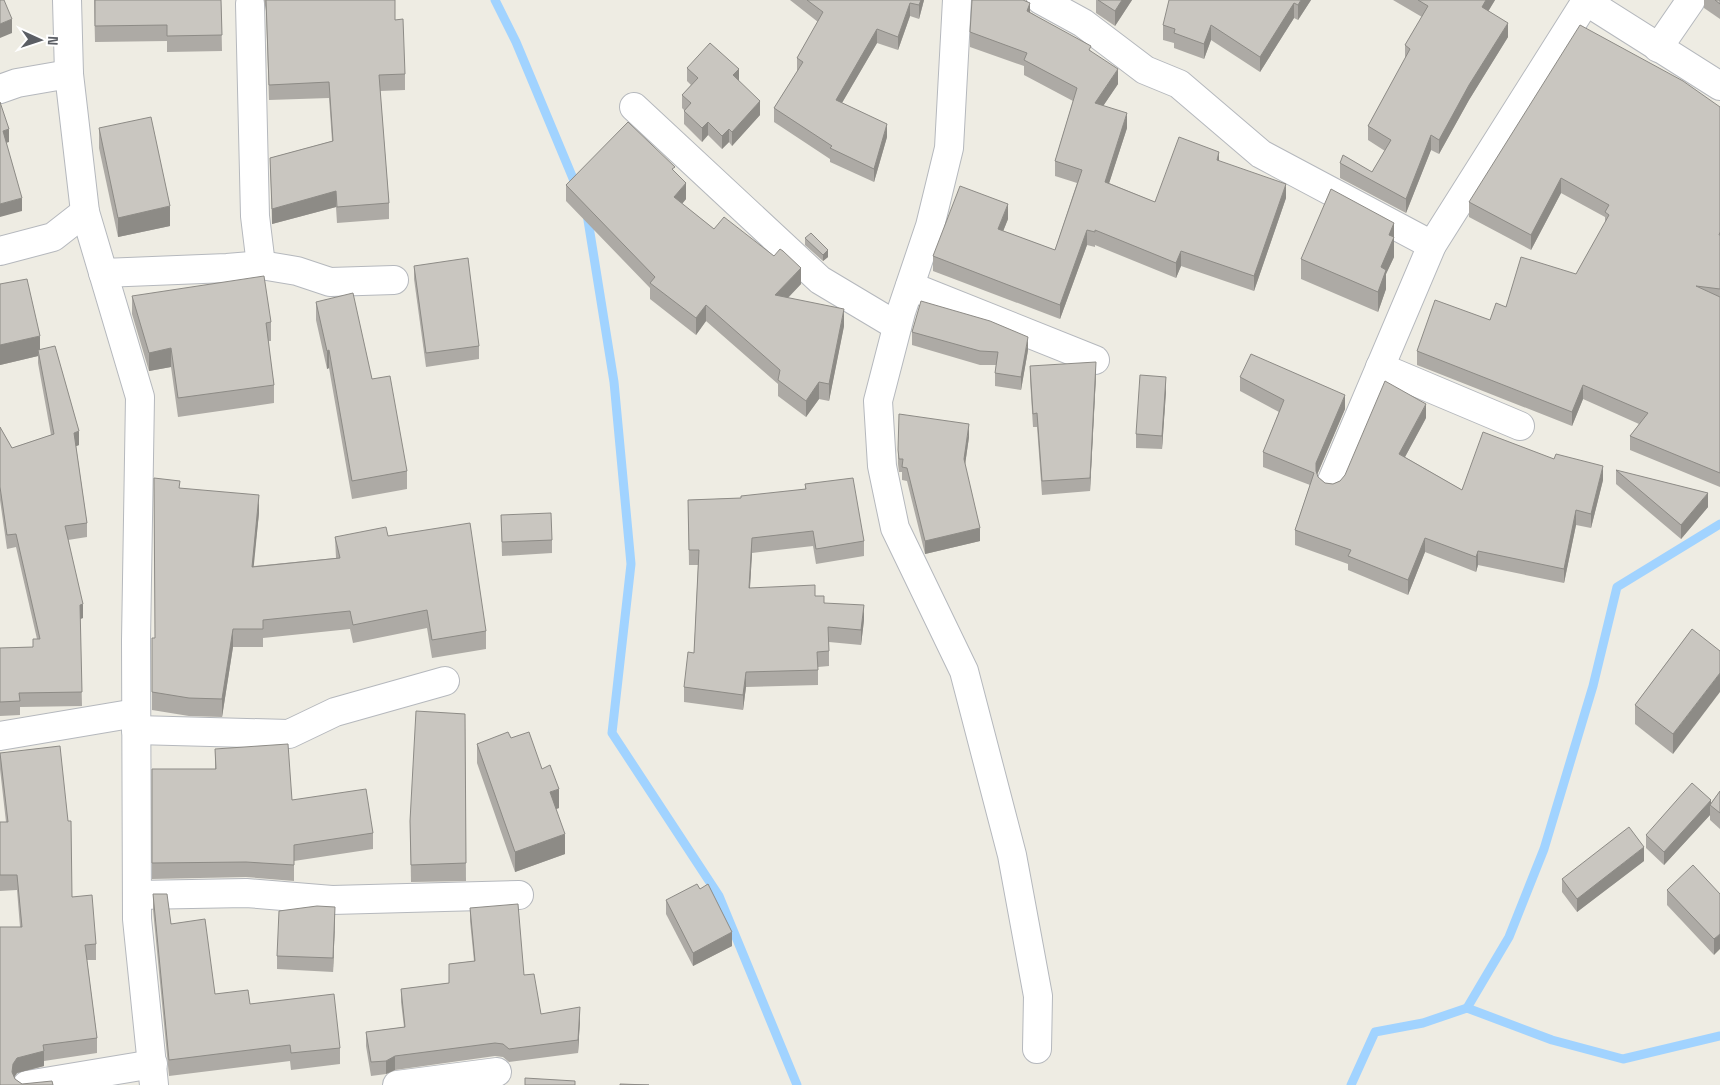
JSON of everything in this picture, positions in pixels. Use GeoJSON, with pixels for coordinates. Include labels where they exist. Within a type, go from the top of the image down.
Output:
{"type":"FeatureCollection","features":[{"type":"Feature","properties":{"kind":"street"},"geometry":{"type":"LineString","coordinates":[[27,1085],[154,1075],[137,919],[136,721],[140,397],[85,212],[69,74],[68,0]]}},
{"type":"Feature","properties":{"kind":"street"},"geometry":{"type":"LineString","coordinates":[[957,0],[949,148],[930,226],[897,326],[878,401],[882,466],[895,528],[964,671],[1012,855],[1038,996],[1037,1049]]}},
{"type":"Feature","properties":{"kind":"street"},"geometry":{"type":"LineString","coordinates":[[1042,0],[1083,23],[1145,70],[1179,84],[1262,154],[1432,245]]}},
{"type":"Feature","properties":{"kind":"street"},"geometry":{"type":"LineString","coordinates":[[1658,48],[1691,0]]}},
{"type":"Feature","properties":{"kind":"street"},"geometry":{"type":"LineString","coordinates":[[1331,483],[1432,245],[1585,1],[1720,86]]}},
{"type":"Feature","properties":{"kind":"street"},"geometry":{"type":"LineString","coordinates":[[250,4],[255,216],[261,265]]}},
{"type":"Feature","properties":{"kind":"street"},"geometry":{"type":"LineString","coordinates":[[0,89],[17,83],[69,74]]}},
{"type":"Feature","properties":{"kind":"street"},"geometry":{"type":"LineString","coordinates":[[634,107],[820,280],[897,326]]}},
{"type":"Feature","properties":{"kind":"street"},"geometry":{"type":"LineString","coordinates":[[0,251],[53,237],[85,212]]}},
{"type":"Feature","properties":{"kind":"street"},"geometry":{"type":"LineString","coordinates":[[103,273],[261,265],[297,271],[330,282],[394,280]]}},
{"type":"Feature","properties":{"kind":"street"},"geometry":{"type":"LineString","coordinates":[[910,286],[1095,360]]}},
{"type":"Feature","properties":{"kind":"street"},"geometry":{"type":"LineString","coordinates":[[1380,367],[1520,426]]}},
{"type":"Feature","properties":{"kind":"street"},"geometry":{"type":"LineString","coordinates":[[0,736],[136,721],[289,734],[335,712],[445,681]]}},
{"type":"Feature","properties":{"kind":"street"},"geometry":{"type":"LineString","coordinates":[[137,895],[246,893],[332,900],[519,895]]}},
{"type":"Feature","properties":{"kind":"street"},"geometry":{"type":"LineString","coordinates":[[397,1085],[497,1072]]}},
{"type":"Feature","properties":{"kind":"building"},"geometry":{"type":"Polygon","coordinates":[[[0,0],[4,0],[12,19],[0,24],[0,0]]]}},
{"type":"Feature","properties":{"kind":"building"},"geometry":{"type":"Polygon","coordinates":[[[95,0],[221,0],[222,35],[167,36],[167,25],[95,26],[95,0]]]}},
{"type":"Feature","properties":{"kind":"building"},"geometry":{"type":"Polygon","coordinates":[[[266,0],[395,0],[395,20],[403,19],[405,74],[379,75],[389,203],[337,207],[336,191],[272,209],[270,158],[333,141],[329,82],[269,85],[266,0]]]}},
{"type":"Feature","properties":{"kind":"building"},"geometry":{"type":"Polygon","coordinates":[[[807,0],[921,0],[919,5],[910,3],[898,37],[877,29],[836,100],[887,124],[874,169],[830,148],[832,146],[774,108],[803,62],[797,58],[823,12],[807,0]]]}},
{"type":"Feature","properties":{"kind":"building"},"geometry":{"type":"Polygon","coordinates":[[[972,0],[1023,0],[1030,3],[1027,11],[1091,46],[1089,50],[1118,69],[1095,103],[1127,113],[1105,182],[1155,202],[1179,137],[1219,152],[1217,160],[1286,184],[1254,276],[1181,251],[1176,263],[1095,230],[1095,232],[1087,230],[1060,305],[933,256],[960,186],[1008,204],[998,229],[1055,250],[1082,170],[1055,161],[1077,88],[1024,60],[1027,53],[970,32],[972,0]]]}},
{"type":"Feature","properties":{"kind":"building"},"geometry":{"type":"Polygon","coordinates":[[[1098,0],[1122,0],[1115,11],[1098,0]]]}},
{"type":"Feature","properties":{"kind":"building"},"geometry":{"type":"Polygon","coordinates":[[[1169,0],[1301,0],[1298,5],[1294,3],[1260,57],[1211,25],[1204,44],[1174,33],[1175,29],[1163,25],[1169,0]]]}},
{"type":"Feature","properties":{"kind":"building"},"geometry":{"type":"Polygon","coordinates":[[[1418,0],[1486,0],[1482,7],[1508,23],[1469,85],[1439,140],[1431,135],[1406,199],[1340,163],[1343,155],[1372,172],[1391,140],[1368,126],[1410,49],[1405,45],[1428,6],[1418,0]]]}},
{"type":"Feature","properties":{"kind":"building"},"geometry":{"type":"Polygon","coordinates":[[[1580,25],[1683,81],[1720,107],[1720,289],[1696,286],[1720,297],[1720,473],[1630,436],[1648,413],[1583,385],[1572,412],[1417,351],[1435,300],[1490,320],[1496,303],[1506,307],[1521,257],[1576,274],[1609,215],[1605,212],[1609,205],[1561,178],[1531,235],[1469,202],[1580,25]]]}},
{"type":"Feature","properties":{"kind":"building"},"geometry":{"type":"Polygon","coordinates":[[[710,43],[739,69],[733,75],[760,101],[732,132],[729,129],[722,136],[708,122],[702,128],[684,111],[691,103],[682,95],[698,78],[687,68],[710,43]]]}},
{"type":"Feature","properties":{"kind":"building"},"geometry":{"type":"Polygon","coordinates":[[[0,102],[9,129],[3,131],[22,198],[0,204],[0,102]]]}},
{"type":"Feature","properties":{"kind":"building"},"geometry":{"type":"Polygon","coordinates":[[[151,117],[170,206],[118,218],[99,128],[151,117]]]}},
{"type":"Feature","properties":{"kind":"building"},"geometry":{"type":"Polygon","coordinates":[[[628,122],[675,167],[672,169],[686,183],[674,197],[714,229],[724,217],[774,256],[780,249],[801,268],[775,295],[844,309],[829,384],[819,382],[806,401],[778,380],[780,370],[706,305],[696,318],[650,283],[655,277],[566,185],[628,122]]]}},
{"type":"Feature","properties":{"kind":"building"},"geometry":{"type":"Polygon","coordinates":[[[1331,189],[1394,223],[1389,235],[1394,237],[1381,267],[1386,270],[1378,292],[1301,259],[1331,189]]]}},
{"type":"Feature","properties":{"kind":"building"},"geometry":{"type":"Polygon","coordinates":[[[811,233],[828,250],[823,255],[805,238],[811,233]]]}},
{"type":"Feature","properties":{"kind":"building"},"geometry":{"type":"Polygon","coordinates":[[[468,258],[479,346],[426,353],[414,266],[468,258]]]}},
{"type":"Feature","properties":{"kind":"building"},"geometry":{"type":"Polygon","coordinates":[[[264,276],[271,322],[266,323],[274,385],[178,398],[171,348],[149,353],[132,296],[264,276]]]}},
{"type":"Feature","properties":{"kind":"building"},"geometry":{"type":"Polygon","coordinates":[[[27,279],[40,336],[0,345],[0,284],[27,279]]]}},
{"type":"Feature","properties":{"kind":"building"},"geometry":{"type":"Polygon","coordinates":[[[353,293],[372,379],[390,376],[407,471],[352,481],[329,350],[327,351],[316,302],[353,293]]]}},
{"type":"Feature","properties":{"kind":"building"},"geometry":{"type":"Polygon","coordinates":[[[921,301],[990,321],[1028,337],[1021,377],[995,373],[998,352],[980,351],[912,332],[921,301]]]}},
{"type":"Feature","properties":{"kind":"building"},"geometry":{"type":"Polygon","coordinates":[[[55,346],[79,431],[74,433],[87,523],[65,526],[83,604],[80,605],[82,692],[19,693],[20,701],[0,702],[0,648],[33,647],[33,639],[40,639],[16,534],[7,535],[0,487],[0,427],[12,448],[54,434],[38,350],[55,346]]]}},
{"type":"Feature","properties":{"kind":"building"},"geometry":{"type":"Polygon","coordinates":[[[1251,354],[1345,395],[1316,463],[1318,477],[1325,483],[1333,484],[1340,481],[1345,475],[1385,381],[1426,404],[1399,454],[1462,490],[1483,432],[1554,459],[1556,454],[1603,466],[1591,514],[1576,510],[1564,569],[1478,551],[1476,557],[1425,538],[1408,580],[1348,556],[1351,550],[1295,530],[1314,473],[1263,452],[1284,400],[1240,377],[1251,354]]]}},
{"type":"Feature","properties":{"kind":"building"},"geometry":{"type":"Polygon","coordinates":[[[1096,362],[1090,478],[1042,481],[1037,413],[1033,414],[1030,366],[1096,362]]]}},
{"type":"Feature","properties":{"kind":"building"},"geometry":{"type":"Polygon","coordinates":[[[1140,375],[1166,377],[1162,436],[1136,434],[1140,375]]]}},
{"type":"Feature","properties":{"kind":"building"},"geometry":{"type":"Polygon","coordinates":[[[899,414],[969,424],[964,459],[980,528],[925,541],[907,468],[902,467],[903,459],[899,459],[899,414]]]}},
{"type":"Feature","properties":{"kind":"building"},"geometry":{"type":"Polygon","coordinates":[[[1616,470],[1708,493],[1681,525],[1616,470]]]}},
{"type":"Feature","properties":{"kind":"building"},"geometry":{"type":"Polygon","coordinates":[[[154,478],[180,481],[179,488],[259,495],[252,567],[340,558],[335,537],[386,527],[388,536],[470,523],[486,631],[432,640],[427,610],[353,625],[350,611],[263,620],[263,629],[233,629],[222,699],[189,698],[152,692],[152,638],[155,638],[154,478]]]}},
{"type":"Feature","properties":{"kind":"building"},"geometry":{"type":"Polygon","coordinates":[[[853,478],[864,541],[816,549],[813,531],[752,538],[749,588],[815,585],[815,596],[824,596],[824,603],[864,605],[861,630],[828,627],[829,651],[817,652],[818,670],[746,672],[743,695],[684,687],[688,652],[694,653],[699,550],[689,550],[688,500],[741,498],[741,496],[806,489],[805,484],[853,478]]]}},
{"type":"Feature","properties":{"kind":"building"},"geometry":{"type":"Polygon","coordinates":[[[551,513],[552,540],[502,542],[501,515],[551,513]]]}},
{"type":"Feature","properties":{"kind":"building"},"geometry":{"type":"Polygon","coordinates":[[[1692,629],[1720,651],[1720,673],[1673,734],[1635,705],[1692,629]]]}},
{"type":"Feature","properties":{"kind":"building"},"geometry":{"type":"Polygon","coordinates":[[[416,711],[465,714],[466,863],[411,865],[410,821],[416,711]]]}},
{"type":"Feature","properties":{"kind":"building"},"geometry":{"type":"Polygon","coordinates":[[[508,732],[511,738],[529,732],[542,769],[550,765],[559,789],[550,792],[565,834],[515,852],[477,744],[508,732]]]}},
{"type":"Feature","properties":{"kind":"building"},"geometry":{"type":"Polygon","coordinates":[[[288,744],[292,800],[366,789],[373,833],[294,845],[294,865],[246,862],[152,863],[152,769],[216,769],[215,749],[288,744]]]}},
{"type":"Feature","properties":{"kind":"building"},"geometry":{"type":"Polygon","coordinates":[[[60,746],[68,821],[71,821],[72,897],[92,895],[96,944],[85,945],[97,1038],[43,1045],[44,1051],[17,1058],[13,1064],[12,1072],[15,1079],[22,1084],[52,1081],[53,1085],[0,1085],[0,927],[22,927],[17,875],[0,875],[0,822],[8,822],[0,753],[60,746]]]}},
{"type":"Feature","properties":{"kind":"building"},"geometry":{"type":"Polygon","coordinates":[[[1692,783],[1711,800],[1664,852],[1646,835],[1692,783]]]}},
{"type":"Feature","properties":{"kind":"building"},"geometry":{"type":"Polygon","coordinates":[[[1720,791],[1720,813],[1710,805],[1720,791]]]}},
{"type":"Feature","properties":{"kind":"building"},"geometry":{"type":"Polygon","coordinates":[[[1629,827],[1644,847],[1577,899],[1562,879],[1629,827]]]}},
{"type":"Feature","properties":{"kind":"building"},"geometry":{"type":"Polygon","coordinates":[[[1693,865],[1720,894],[1720,934],[1714,939],[1667,890],[1693,865]]]}},
{"type":"Feature","properties":{"kind":"building"},"geometry":{"type":"Polygon","coordinates":[[[697,884],[700,889],[708,884],[732,932],[693,953],[666,900],[697,884]]]}},
{"type":"Feature","properties":{"kind":"building"},"geometry":{"type":"Polygon","coordinates":[[[153,894],[167,894],[171,924],[205,919],[215,994],[248,990],[250,1004],[334,994],[340,1048],[291,1053],[290,1045],[169,1060],[153,894]]]}},
{"type":"Feature","properties":{"kind":"building"},"geometry":{"type":"Polygon","coordinates":[[[518,904],[524,975],[534,974],[541,1014],[580,1007],[578,1040],[509,1049],[503,1044],[495,1043],[395,1056],[386,1061],[371,1062],[366,1032],[405,1027],[401,989],[449,983],[449,964],[475,961],[470,908],[518,904]]]}},
{"type":"Feature","properties":{"kind":"building"},"geometry":{"type":"Polygon","coordinates":[[[317,906],[335,907],[333,958],[277,956],[279,911],[317,906]]]}},
{"type":"Feature","properties":{"kind":"building"},"geometry":{"type":"Polygon","coordinates":[[[525,1078],[575,1081],[575,1085],[525,1085],[525,1078]]]}},
{"type":"Feature","properties":{"kind":"waterway"},"geometry":{"type":"LineString","coordinates":[[495,0],[516,42],[577,188]]}},
{"type":"Feature","properties":{"kind":"waterway"},"geometry":{"type":"LineString","coordinates":[[587,214],[614,382],[631,564],[612,733],[719,896],[797,1085]]}},
{"type":"Feature","properties":{"kind":"waterway"},"geometry":{"type":"LineString","coordinates":[[1467,1008],[1509,937],[1544,849],[1593,686],[1617,587],[1720,524]]}},
{"type":"Feature","properties":{"kind":"waterway"},"geometry":{"type":"LineString","coordinates":[[1351,1085],[1375,1032],[1423,1023],[1467,1008],[1552,1040],[1623,1059],[1720,1036]]}}]}
